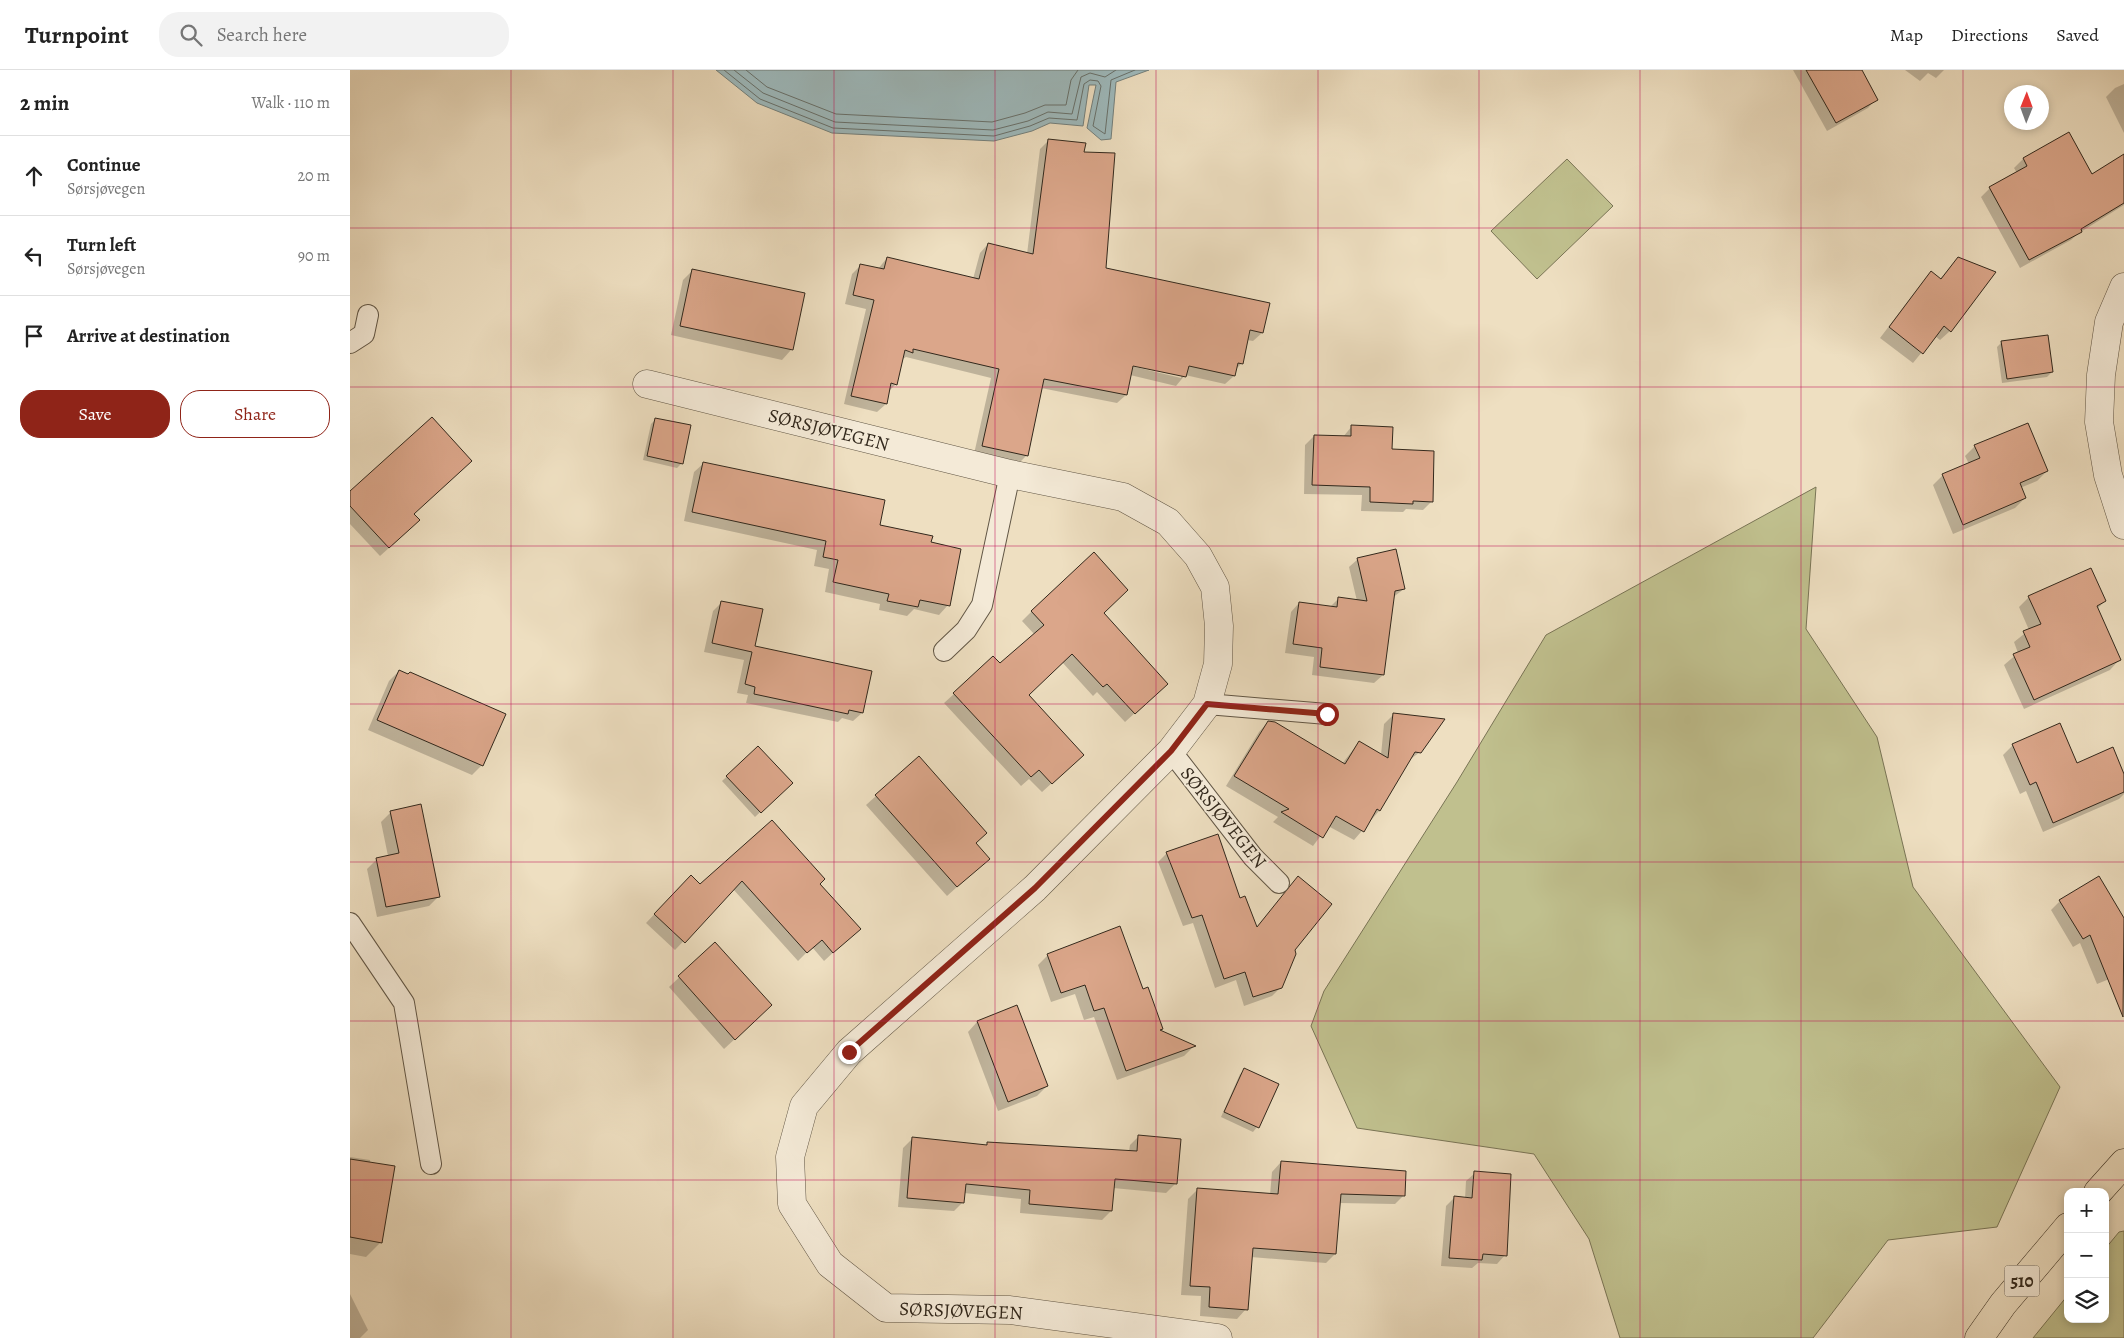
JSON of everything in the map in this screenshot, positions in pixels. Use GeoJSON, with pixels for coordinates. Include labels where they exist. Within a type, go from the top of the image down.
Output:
{"type":"FeatureCollection","features":[{"type":"Feature","properties":{"kind":"main road"},"geometry":{"type":"LineString","coordinates":[[2102,1188],[2124,1163]]}},
{"type":"Feature","properties":{"kind":"main road","name":"510"},"geometry":{"type":"LineString","coordinates":[[1979,1338],[2003,1304],[2064,1232]]}},
{"type":"Feature","properties":{"kind":"street"},"geometry":{"type":"LineString","coordinates":[[2124,287],[2109,322],[2101,375],[2099,422],[2108,475],[2124,525]]}},
{"type":"Feature","properties":{"kind":"street","name":"SØRSJØVEGEN"},"geometry":{"type":"LineString","coordinates":[[647,384],[1010,474],[1123,497],[1168,522],[1198,556],[1215,587],[1220,626],[1218,664],[1207,704],[1171,751],[1035,888],[849,1052],[804,1106],[790,1157],[792,1204],[830,1264],[886,1308],[1010,1310],[1218,1338]]}},
{"type":"Feature","properties":{"kind":"lane"},"geometry":{"type":"LineString","coordinates":[[350,343],[364,334],[368,315]]}},
{"type":"Feature","properties":{"kind":"lane"},"geometry":{"type":"LineString","coordinates":[[944,651],[966,630],[982,605],[1010,474]]}},
{"type":"Feature","properties":{"kind":"lane"},"geometry":{"type":"LineString","coordinates":[[1207,704],[1327,714]]}},
{"type":"Feature","properties":{"kind":"lane","name":"SØRSJØVEGEN"},"geometry":{"type":"LineString","coordinates":[[1171,751],[1254,857],[1279,883]]}},
{"type":"Feature","properties":{"kind":"lane"},"geometry":{"type":"LineString","coordinates":[[350,923],[404,1004],[431,1164]]}},
{"type":"Feature","properties":{"kind":"green space"},"geometry":{"type":"Polygon","coordinates":[[[1567,159],[1613,206],[1537,279],[1491,231],[1567,159]]]}},
{"type":"Feature","properties":{"kind":"green space"},"geometry":{"type":"Polygon","coordinates":[[[1816,487],[1806,629],[1877,737],[1913,887],[2060,1087],[1997,1227],[1888,1240],[1813,1338],[1620,1338],[1589,1239],[1534,1154],[1357,1128],[1311,1026],[1324,991],[1457,782],[1546,635],[1816,487]]]}},
{"type":"Feature","properties":{"kind":"green space"},"geometry":{"type":"Polygon","coordinates":[[[2124,1231],[2124,1338],[2033,1338],[2064,1300],[2064,1323],[2109,1323],[2109,1244],[2119,1232],[2124,1231]]]}},
{"type":"Feature","properties":{"kind":"water"},"geometry":{"type":"Polygon","coordinates":[[[716,70],[1149,70],[1116,82],[1111,139],[1101,140],[1087,128],[1096,85],[1089,85],[1083,126],[1050,123],[1032,131],[994,141],[832,133],[757,103],[716,70]]]}},
{"type":"Feature","properties":{"kind":"building"},"geometry":{"type":"Polygon","coordinates":[[[1806,70],[1862,70],[1878,100],[1836,123],[1806,70]]]}},
{"type":"Feature","properties":{"kind":"building"},"geometry":{"type":"Polygon","coordinates":[[[2069,132],[2092,174],[2124,154],[2124,203],[2081,229],[2082,232],[2029,260],[1989,187],[2027,166],[2023,158],[2069,132]]]}},
{"type":"Feature","properties":{"kind":"building"},"geometry":{"type":"Polygon","coordinates":[[[1048,139],[1086,143],[1084,152],[1115,153],[1106,268],[1270,303],[1263,333],[1250,330],[1243,364],[1238,363],[1235,376],[1189,366],[1186,377],[1133,366],[1127,395],[1044,379],[1028,456],[982,446],[999,369],[913,349],[913,353],[905,350],[897,385],[891,383],[887,404],[851,396],[874,300],[853,295],[860,264],[884,269],[887,257],[979,279],[988,243],[1033,254],[1048,139]]]}},
{"type":"Feature","properties":{"kind":"building"},"geometry":{"type":"Polygon","coordinates":[[[1958,257],[1996,272],[1951,332],[1944,326],[1923,354],[1889,327],[1931,271],[1941,279],[1958,257]]]}},
{"type":"Feature","properties":{"kind":"building"},"geometry":{"type":"Polygon","coordinates":[[[692,269],[805,293],[793,350],[680,326],[692,269]]]}},
{"type":"Feature","properties":{"kind":"building"},"geometry":{"type":"Polygon","coordinates":[[[2048,335],[2053,372],[2007,379],[2001,341],[2048,335]]]}},
{"type":"Feature","properties":{"kind":"building"},"geometry":{"type":"Polygon","coordinates":[[[432,417],[472,461],[414,514],[420,520],[389,548],[350,506],[350,491],[432,417]]]}},
{"type":"Feature","properties":{"kind":"building"},"geometry":{"type":"Polygon","coordinates":[[[655,418],[691,425],[683,464],[647,456],[655,418]]]}},
{"type":"Feature","properties":{"kind":"building"},"geometry":{"type":"Polygon","coordinates":[[[2028,423],[2048,471],[2020,483],[2026,498],[1963,525],[1942,474],[1980,458],[1974,445],[2028,423]]]}},
{"type":"Feature","properties":{"kind":"building"},"geometry":{"type":"Polygon","coordinates":[[[1351,425],[1393,427],[1392,449],[1434,451],[1433,502],[1413,501],[1413,504],[1370,502],[1370,487],[1312,485],[1314,435],[1351,436],[1351,425]]]}},
{"type":"Feature","properties":{"kind":"building"},"geometry":{"type":"Polygon","coordinates":[[[703,462],[885,500],[880,525],[933,536],[931,542],[961,549],[950,606],[920,600],[918,607],[887,601],[889,594],[833,582],[838,560],[823,557],[826,541],[692,512],[703,462]]]}},
{"type":"Feature","properties":{"kind":"building"},"geometry":{"type":"Polygon","coordinates":[[[1396,549],[1405,589],[1395,591],[1384,675],[1320,667],[1322,648],[1293,644],[1299,602],[1337,607],[1338,597],[1367,601],[1357,558],[1396,549]]]}},
{"type":"Feature","properties":{"kind":"building"},"geometry":{"type":"Polygon","coordinates":[[[1094,552],[1128,590],[1104,613],[1168,684],[1135,714],[1107,684],[1103,687],[1072,654],[1029,695],[1084,755],[1052,784],[1039,770],[1031,777],[953,693],[993,656],[1000,663],[1044,625],[1031,611],[1094,552]]]}},
{"type":"Feature","properties":{"kind":"building"},"geometry":{"type":"Polygon","coordinates":[[[2091,568],[2106,601],[2097,606],[2121,660],[2034,700],[2013,654],[2030,647],[2023,631],[2041,624],[2028,596],[2091,568]]]}},
{"type":"Feature","properties":{"kind":"building"},"geometry":{"type":"Polygon","coordinates":[[[721,601],[763,609],[755,646],[872,671],[863,713],[849,710],[848,714],[754,694],[755,687],[745,684],[752,652],[712,643],[721,601]]]}},
{"type":"Feature","properties":{"kind":"building"},"geometry":{"type":"Polygon","coordinates":[[[399,670],[408,674],[410,672],[506,714],[483,766],[377,720],[399,670]]]}},
{"type":"Feature","properties":{"kind":"building"},"geometry":{"type":"Polygon","coordinates":[[[1393,713],[1445,719],[1421,753],[1415,752],[1380,811],[1377,809],[1364,832],[1336,816],[1323,838],[1281,812],[1289,809],[1234,776],[1268,721],[1275,722],[1345,764],[1359,741],[1388,758],[1393,713]]]}},
{"type":"Feature","properties":{"kind":"building"},"geometry":{"type":"Polygon","coordinates":[[[2060,723],[2077,763],[2113,747],[2124,774],[2124,792],[2053,823],[2036,782],[2030,785],[2012,744],[2060,723]]]}},
{"type":"Feature","properties":{"kind":"building"},"geometry":{"type":"Polygon","coordinates":[[[758,746],[793,783],[761,813],[726,776],[758,746]]]}},
{"type":"Feature","properties":{"kind":"building"},"geometry":{"type":"Polygon","coordinates":[[[919,756],[987,833],[976,843],[990,859],[957,887],[875,795],[919,756]]]}},
{"type":"Feature","properties":{"kind":"building"},"geometry":{"type":"Polygon","coordinates":[[[421,804],[440,897],[386,907],[376,858],[399,853],[390,811],[421,804]]]}},
{"type":"Feature","properties":{"kind":"building"},"geometry":{"type":"Polygon","coordinates":[[[772,820],[825,879],[820,884],[861,929],[833,953],[822,940],[807,953],[742,881],[685,943],[654,914],[691,875],[700,884],[772,820]]]}},
{"type":"Feature","properties":{"kind":"building"},"geometry":{"type":"Polygon","coordinates":[[[1218,834],[1240,898],[1245,896],[1257,927],[1298,876],[1332,904],[1295,950],[1296,954],[1282,988],[1253,997],[1245,972],[1224,979],[1202,915],[1192,918],[1166,852],[1218,834]]]}},
{"type":"Feature","properties":{"kind":"building"},"geometry":{"type":"Polygon","coordinates":[[[2099,876],[2124,918],[2123,1017],[2090,935],[2083,939],[2059,900],[2099,876]]]}},
{"type":"Feature","properties":{"kind":"building"},"geometry":{"type":"Polygon","coordinates":[[[1120,926],[1143,989],[1148,987],[1163,1029],[1160,1030],[1196,1046],[1126,1071],[1104,1008],[1094,1011],[1085,985],[1061,993],[1047,954],[1120,926]]]}},
{"type":"Feature","properties":{"kind":"building"},"geometry":{"type":"Polygon","coordinates":[[[715,942],[772,1005],[735,1040],[678,976],[715,942]]]}},
{"type":"Feature","properties":{"kind":"building"},"geometry":{"type":"Polygon","coordinates":[[[1017,1005],[1048,1086],[1008,1102],[977,1021],[1017,1005]]]}},
{"type":"Feature","properties":{"kind":"building"},"geometry":{"type":"Polygon","coordinates":[[[1244,1068],[1279,1084],[1259,1128],[1224,1112],[1244,1068]]]}},
{"type":"Feature","properties":{"kind":"building"},"geometry":{"type":"Polygon","coordinates":[[[1138,1135],[1181,1139],[1177,1184],[1115,1179],[1112,1211],[1029,1204],[1030,1190],[966,1184],[964,1203],[907,1198],[912,1137],[987,1145],[987,1142],[1137,1151],[1138,1135]]]}},
{"type":"Feature","properties":{"kind":"building"},"geometry":{"type":"Polygon","coordinates":[[[350,1159],[395,1166],[382,1243],[350,1237],[350,1159]]]}},
{"type":"Feature","properties":{"kind":"building"},"geometry":{"type":"Polygon","coordinates":[[[1281,1161],[1406,1171],[1405,1196],[1341,1194],[1336,1254],[1253,1248],[1248,1310],[1209,1307],[1210,1287],[1190,1286],[1197,1188],[1278,1194],[1281,1161]]]}},
{"type":"Feature","properties":{"kind":"building"},"geometry":{"type":"Polygon","coordinates":[[[1474,1171],[1511,1174],[1507,1256],[1483,1254],[1482,1260],[1449,1258],[1454,1196],[1472,1198],[1474,1171]]]}},
{"type":"Feature","properties":{"kind":"route"},"geometry":{"type":"LineString","coordinates":[[849,1052],[1035,888],[1171,751],[1207,704],[1327,714]]}}]}
